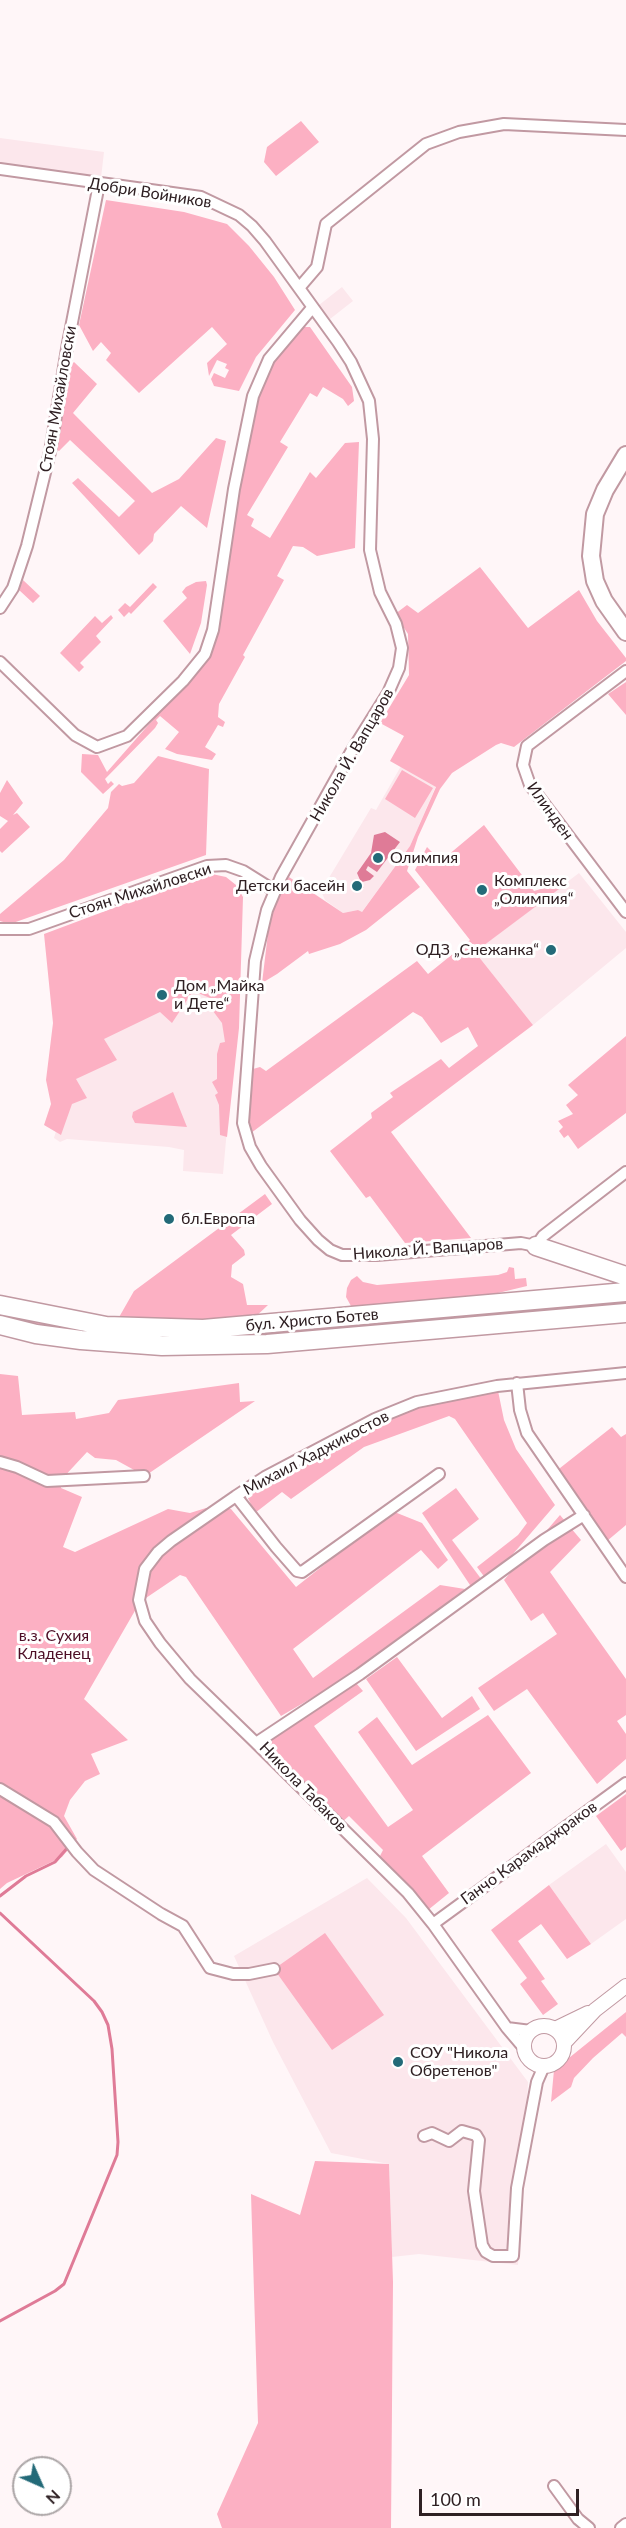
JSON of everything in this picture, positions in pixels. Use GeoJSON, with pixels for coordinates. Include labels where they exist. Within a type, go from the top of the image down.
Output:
{"type":"FeatureCollection","features":[{"type":"Feature","properties":{"kind":"highway"},"geometry":{"type":"LineString","coordinates":[[536,1245],[626,1276]]}},
{"type":"Feature","properties":{"kind":"highway"},"geometry":{"type":"LineString","coordinates":[[586,1295],[598,1290],[601,1285],[600,1268]]}},
{"type":"Feature","properties":{"kind":"highway","name":"бул. Христо Ботев"},"geometry":{"type":"LineString","coordinates":[[0,1305],[106,1326],[203,1329],[626,1292]]}},
{"type":"Feature","properties":{"kind":"highway","name":"бул. Христо Ботев"},"geometry":{"type":"LineString","coordinates":[[0,1325],[36,1334],[81,1340],[162,1346],[267,1344],[623,1312]]}},
{"type":"Feature","properties":{"kind":"main road"},"geometry":{"type":"LineString","coordinates":[[626,455],[605,490],[595,514],[591,556],[595,580],[604,601],[626,632]]}},
{"type":"Feature","properties":{"kind":"street"},"geometry":{"type":"LineString","coordinates":[[298,288],[317,267],[326,224],[426,144],[459,132],[504,124],[626,130]]}},
{"type":"Feature","properties":{"kind":"street","name":"Добри Войников"},"geometry":{"type":"LineString","coordinates":[[0,169],[201,197],[219,204],[239,215],[252,226],[298,288]]}},
{"type":"Feature","properties":{"kind":"street","name":"Стоян Михайловски"},"geometry":{"type":"LineString","coordinates":[[0,608],[13,588],[27,546],[50,452],[99,184]]}},
{"type":"Feature","properties":{"kind":"street","name":"Никола Й. Вапцаров"},"geometry":{"type":"LineString","coordinates":[[298,288],[351,362],[369,402],[373,439],[370,550],[380,592],[396,624],[402,648],[399,668],[388,693],[351,752],[275,891],[267,910],[255,961],[243,1123],[250,1147],[279,1192],[318,1240],[330,1250],[342,1255],[377,1255],[522,1243],[536,1245]]}},
{"type":"Feature","properties":{"kind":"street"},"geometry":{"type":"LineString","coordinates":[[0,662],[75,735],[97,747],[127,736],[141,724],[205,654],[213,630],[234,489],[253,396],[269,359],[312,308]]}},
{"type":"Feature","properties":{"kind":"street","name":"Илинден"},"geometry":{"type":"LineString","coordinates":[[626,671],[526,746],[523,765],[530,785],[626,912]]}},
{"type":"Feature","properties":{"kind":"street","name":"Стоян Михайловски"},"geometry":{"type":"LineString","coordinates":[[0,929],[29,929],[207,866],[226,865],[243,870],[275,891]]}},
{"type":"Feature","properties":{"kind":"street"},"geometry":{"type":"LineString","coordinates":[[536,1245],[543,1236],[626,1172]]}},
{"type":"Feature","properties":{"kind":"street","name":"Михаил Хаджикостов"},"geometry":{"type":"LineString","coordinates":[[439,1474],[302,1572],[297,1571],[276,1547],[236,1496],[265,1477],[375,1419],[417,1402],[517,1383],[626,1373]]}},
{"type":"Feature","properties":{"kind":"street"},"geometry":{"type":"LineString","coordinates":[[517,1383],[520,1410],[527,1433],[626,1577]]}},
{"type":"Feature","properties":{"kind":"street"},"geometry":{"type":"LineString","coordinates":[[0,1462],[47,1481],[144,1476]]}},
{"type":"Feature","properties":{"kind":"street"},"geometry":{"type":"LineString","coordinates":[[236,1496],[171,1540],[158,1552],[145,1569],[139,1600],[146,1621],[160,1643],[190,1678],[256,1743]]}},
{"type":"Feature","properties":{"kind":"street","name":"Никола Табаков"},"geometry":{"type":"LineString","coordinates":[[524,2048],[408,1893],[256,1743],[360,1674],[544,1540],[584,1515]]}},
{"type":"Feature","properties":{"kind":"street","name":"Ганчо Карамаджраков"},"geometry":{"type":"LineString","coordinates":[[433,1924],[626,1783]]}},
{"type":"Feature","properties":{"kind":"street"},"geometry":{"type":"LineString","coordinates":[[0,1789],[54,1822],[77,1852],[102,1875],[183,1926],[210,1968],[233,1974],[249,1974],[274,1969]]}},
{"type":"Feature","properties":{"kind":"street"},"geometry":{"type":"LineString","coordinates":[[564,2043],[595,2010],[626,1986]]}},
{"type":"Feature","properties":{"kind":"street"},"geometry":{"type":"LineString","coordinates":[[555,2029],[595,2010]]}},
{"type":"Feature","properties":{"kind":"street"},"geometry":{"type":"LineString","coordinates":[[542,2026],[555,2029],[560,2033],[564,2043],[563,2054],[559,2060],[544,2066],[534,2063],[524,2048],[526,2037],[531,2031],[542,2026]]}},
{"type":"Feature","properties":{"kind":"street"},"geometry":{"type":"LineString","coordinates":[[507,2028],[531,2031]]}},
{"type":"Feature","properties":{"kind":"street"},"geometry":{"type":"LineString","coordinates":[[424,2136],[432,2133],[449,2141],[462,2131],[476,2135],[479,2140],[474,2191],[482,2245],[486,2252],[493,2256],[513,2256],[519,2178],[537,2082],[544,2066]]}},
{"type":"Feature","properties":{"kind":"street"},"geometry":{"type":"LineString","coordinates":[[554,2486],[578,2519],[589,2528]]}},
{"type":"Feature","properties":{"kind":"street"},"geometry":{"type":"LineString","coordinates":[[621,2528],[626,2524]]}},
{"type":"Feature","properties":{"kind":"shaded area"},"geometry":{"type":"Polygon","coordinates":[[[0,138],[104,152],[101,178],[0,165],[0,138]]]}},
{"type":"Feature","properties":{"kind":"shaded area"},"geometry":{"type":"Polygon","coordinates":[[[342,287],[353,301],[330,319],[319,305],[342,287]]]}},
{"type":"Feature","properties":{"kind":"shaded area"},"geometry":{"type":"Polygon","coordinates":[[[401,766],[436,786],[410,846],[361,913],[358,910],[343,913],[325,900],[321,891],[371,808],[376,810],[401,766]]]}},
{"type":"Feature","properties":{"kind":"shaded area","name":"Олимпия"},"geometry":{"type":"Polygon","coordinates":[[[385,832],[400,842],[377,872],[368,866],[366,870],[374,876],[362,882],[364,887],[361,891],[355,892],[351,887],[352,884],[360,880],[357,873],[371,853],[374,835],[385,832]]]}},
{"type":"Feature","properties":{"kind":"shaded area","name":"ОДЗ „Снежанка“"},"geometry":{"type":"Polygon","coordinates":[[[579,873],[626,932],[626,948],[533,1025],[475,952],[579,873]]]}},
{"type":"Feature","properties":{"kind":"shaded area","name":"Дом „Майка и Дете“"},"geometry":{"type":"Polygon","coordinates":[[[217,882],[235,1039],[223,1174],[183,1171],[184,1150],[169,1147],[67,1139],[60,1142],[54,1138],[71,1080],[217,882]]]}},
{"type":"Feature","properties":{"kind":"shaded area"},"geometry":{"type":"Polygon","coordinates":[[[606,1844],[626,1872],[626,1919],[591,1944],[549,1885],[606,1844]]]}},
{"type":"Feature","properties":{"kind":"shaded area","name":"СОУ \"Никола Обретенов\""},"geometry":{"type":"Polygon","coordinates":[[[367,1878],[406,1918],[528,2082],[518,2265],[419,2254],[392,2257],[389,2164],[331,2153],[273,2042],[234,1956],[367,1878]]]}},
{"type":"Feature","properties":{"kind":"green space"},"geometry":{"type":"Polygon","coordinates":[[[301,121],[319,142],[276,176],[264,162],[267,147],[301,121]]]}},
{"type":"Feature","properties":{"kind":"green space"},"geometry":{"type":"Polygon","coordinates":[[[106,200],[184,212],[227,224],[249,246],[274,277],[295,310],[256,357],[239,391],[214,386],[211,379],[214,373],[225,378],[229,370],[225,368],[227,364],[217,360],[209,376],[207,363],[227,344],[212,327],[139,393],[106,360],[111,353],[101,342],[93,351],[79,325],[106,200]]]}},
{"type":"Feature","properties":{"kind":"green space"},"geometry":{"type":"Polygon","coordinates":[[[304,327],[310,327],[352,387],[354,401],[348,406],[343,399],[323,387],[317,397],[310,393],[280,442],[288,447],[247,515],[254,519],[251,526],[270,538],[310,472],[316,478],[345,443],[359,442],[355,548],[317,556],[303,547],[293,546],[277,576],[284,580],[219,704],[218,717],[225,722],[223,727],[218,725],[205,747],[216,754],[212,760],[177,754],[165,749],[179,732],[160,716],[156,720],[158,723],[155,728],[105,779],[108,784],[111,781],[114,784],[103,794],[81,772],[82,754],[98,755],[107,772],[208,657],[257,397],[270,367],[281,351],[304,327]]]}},
{"type":"Feature","properties":{"kind":"green space"},"geometry":{"type":"Polygon","coordinates":[[[74,362],[97,384],[73,413],[152,493],[179,479],[216,438],[226,441],[207,528],[181,506],[154,534],[153,541],[139,555],[72,483],[78,478],[119,517],[135,501],[70,440],[59,451],[52,447],[69,367],[74,362]]]}},
{"type":"Feature","properties":{"kind":"green space"},"geometry":{"type":"Polygon","coordinates":[[[480,567],[528,628],[579,590],[597,621],[626,661],[514,747],[501,743],[496,745],[452,773],[440,789],[418,837],[407,871],[420,887],[366,930],[340,944],[309,954],[308,951],[262,983],[269,925],[279,893],[289,877],[343,913],[358,910],[362,912],[410,846],[436,787],[390,761],[404,736],[380,723],[409,675],[408,634],[395,614],[407,605],[418,613],[480,567]]]}},
{"type":"Feature","properties":{"kind":"green space"},"geometry":{"type":"Polygon","coordinates":[[[23,580],[40,596],[33,603],[19,590],[23,580]]]}},
{"type":"Feature","properties":{"kind":"green space"},"geometry":{"type":"Polygon","coordinates":[[[206,581],[201,623],[190,654],[163,621],[187,598],[182,592],[186,587],[196,582],[206,581]]]}},
{"type":"Feature","properties":{"kind":"green space"},"geometry":{"type":"Polygon","coordinates":[[[153,583],[157,587],[131,614],[129,612],[124,617],[118,610],[125,603],[130,607],[153,583]]]}},
{"type":"Feature","properties":{"kind":"green space"},"geometry":{"type":"Polygon","coordinates":[[[111,615],[113,618],[96,636],[101,642],[80,663],[84,667],[79,672],[60,653],[95,616],[102,623],[111,615]]]}},
{"type":"Feature","properties":{"kind":"green space"},"geometry":{"type":"Polygon","coordinates":[[[626,682],[626,715],[608,694],[626,682]]]}},
{"type":"Feature","properties":{"kind":"green space"},"geometry":{"type":"Polygon","coordinates":[[[158,756],[209,769],[206,855],[10,924],[0,921],[0,914],[64,860],[108,808],[111,792],[119,784],[122,786],[134,783],[158,756]]]}},
{"type":"Feature","properties":{"kind":"green space"},"geometry":{"type":"Polygon","coordinates":[[[402,770],[433,788],[415,818],[385,799],[402,770]]]}},
{"type":"Feature","properties":{"kind":"green space"},"geometry":{"type":"Polygon","coordinates":[[[7,780],[23,803],[13,815],[17,813],[30,827],[2,853],[0,851],[0,829],[8,821],[0,816],[0,793],[7,780]]]}},
{"type":"Feature","properties":{"kind":"green space"},"geometry":{"type":"Polygon","coordinates":[[[484,825],[534,891],[554,885],[559,889],[475,952],[533,1025],[391,1132],[471,1238],[405,1243],[370,1196],[366,1198],[330,1151],[372,1118],[371,1113],[393,1097],[390,1093],[441,1059],[449,1068],[478,1046],[468,1027],[441,1043],[422,1017],[413,1012],[247,1136],[253,1069],[260,1067],[266,1071],[417,961],[428,974],[470,940],[415,870],[427,847],[441,861],[484,825]]]}},
{"type":"Feature","properties":{"kind":"green space"},"geometry":{"type":"Polygon","coordinates":[[[207,873],[226,877],[236,885],[243,897],[239,1028],[227,1137],[220,1135],[219,1105],[215,1095],[218,1093],[212,1082],[217,1079],[217,1054],[220,1043],[225,1042],[222,1023],[213,1011],[218,1004],[193,991],[172,1023],[160,1012],[104,1039],[117,1060],[76,1079],[87,1098],[72,1104],[61,1135],[44,1125],[51,1104],[46,1080],[53,1023],[44,934],[207,873]]]}},
{"type":"Feature","properties":{"kind":"green space"},"geometry":{"type":"Polygon","coordinates":[[[626,1036],[626,1113],[578,1149],[568,1135],[564,1138],[559,1131],[563,1127],[558,1121],[573,1114],[566,1105],[578,1095],[568,1085],[626,1036]]]}},
{"type":"Feature","properties":{"kind":"green space"},"geometry":{"type":"Polygon","coordinates":[[[173,1092],[187,1127],[135,1123],[132,1117],[133,1112],[173,1092]]]}},
{"type":"Feature","properties":{"kind":"green space"},"geometry":{"type":"Polygon","coordinates":[[[265,1194],[272,1204],[231,1235],[244,1250],[245,1255],[232,1265],[231,1277],[243,1284],[247,1305],[268,1305],[251,1321],[118,1319],[134,1291],[265,1194]]]}},
{"type":"Feature","properties":{"kind":"green space"},"geometry":{"type":"Polygon","coordinates":[[[509,1267],[514,1268],[515,1279],[526,1278],[527,1286],[498,1293],[485,1299],[363,1309],[351,1306],[346,1297],[351,1280],[357,1276],[363,1282],[377,1285],[498,1275],[507,1272],[509,1267]]]}},
{"type":"Feature","properties":{"kind":"green space"},"geometry":{"type":"Polygon","coordinates":[[[578,1305],[500,1317],[351,1333],[137,1339],[32,1326],[0,1318],[0,1312],[97,1330],[578,1305]]]}},
{"type":"Feature","properties":{"kind":"green space","name":"в.з. Сухия Кладенец"},"geometry":{"type":"Polygon","coordinates":[[[0,1374],[18,1376],[22,1415],[75,1412],[76,1419],[109,1413],[118,1400],[239,1383],[240,1402],[255,1401],[145,1476],[116,1460],[95,1458],[87,1452],[61,1480],[61,1488],[82,1497],[63,1547],[75,1552],[168,1509],[190,1513],[206,1508],[231,1509],[296,1587],[392,1511],[422,1523],[448,1560],[438,1569],[421,1550],[293,1649],[313,1678],[440,1585],[465,1589],[348,1677],[281,1716],[186,1577],[180,1575],[140,1602],[84,1699],[128,1740],[91,1754],[100,1774],[85,1781],[70,1800],[64,1816],[77,1839],[62,1857],[7,1883],[0,1889],[0,1374]]]}},
{"type":"Feature","properties":{"kind":"green space"},"geometry":{"type":"Polygon","coordinates":[[[497,1386],[504,1420],[516,1449],[555,1505],[513,1554],[486,1579],[477,1567],[518,1535],[527,1523],[455,1419],[449,1416],[364,1447],[291,1499],[282,1492],[255,1513],[246,1494],[347,1436],[427,1405],[497,1386]]]}},
{"type":"Feature","properties":{"kind":"green space"},"geometry":{"type":"Polygon","coordinates":[[[612,1427],[621,1437],[626,1434],[626,1525],[607,1541],[555,1472],[612,1427]]]}},
{"type":"Feature","properties":{"kind":"green space"},"geometry":{"type":"Polygon","coordinates":[[[456,1488],[479,1519],[452,1540],[482,1580],[472,1588],[422,1513],[456,1488]]]}},
{"type":"Feature","properties":{"kind":"green space"},"geometry":{"type":"Polygon","coordinates":[[[560,1515],[581,1540],[550,1572],[626,1679],[626,1715],[617,1721],[626,1734],[626,1759],[597,1784],[527,1689],[494,1711],[478,1688],[557,1634],[543,1613],[531,1621],[504,1580],[560,1515]]]}},
{"type":"Feature","properties":{"kind":"green space"},"geometry":{"type":"Polygon","coordinates":[[[397,1657],[442,1718],[472,1696],[480,1709],[416,1751],[366,1679],[397,1657]]]}},
{"type":"Feature","properties":{"kind":"green space"},"geometry":{"type":"Polygon","coordinates":[[[356,1683],[363,1691],[314,1726],[388,1827],[413,1810],[358,1732],[377,1717],[412,1765],[488,1715],[531,1773],[422,1856],[449,1893],[428,1910],[379,1858],[383,1850],[349,1816],[341,1823],[269,1752],[269,1740],[356,1683]]]}},
{"type":"Feature","properties":{"kind":"green space"},"geometry":{"type":"Polygon","coordinates":[[[626,1794],[626,1847],[621,1851],[596,1816],[626,1794]]]}},
{"type":"Feature","properties":{"kind":"green space"},"geometry":{"type":"Polygon","coordinates":[[[549,1885],[591,1944],[567,1959],[541,1924],[518,1941],[545,1979],[541,1981],[558,2004],[543,2015],[520,1984],[527,1978],[491,1930],[549,1885]]]}},
{"type":"Feature","properties":{"kind":"green space"},"geometry":{"type":"Polygon","coordinates":[[[325,1933],[384,2015],[332,2050],[274,1969],[325,1933]]]}},
{"type":"Feature","properties":{"kind":"green space"},"geometry":{"type":"Polygon","coordinates":[[[626,2012],[626,2037],[622,2033],[593,2058],[574,2078],[571,2087],[551,2102],[554,2070],[626,2012]]]}},
{"type":"Feature","properties":{"kind":"green space"},"geometry":{"type":"Polygon","coordinates":[[[315,2161],[389,2164],[393,2282],[391,2528],[222,2528],[217,2514],[258,2423],[251,2194],[300,2215],[315,2161]]]}},
{"type":"Feature","properties":{"kind":"waterway"},"geometry":{"type":"LineString","coordinates":[[0,1896],[26,1876],[55,1862],[69,1846]]}},
{"type":"Feature","properties":{"kind":"waterway"},"geometry":{"type":"LineString","coordinates":[[0,1913],[94,2001],[102,2012],[108,2025],[112,2049],[118,2142],[117,2155],[64,2284],[0,2321]]}},
{"type":"Feature","properties":{"kind":"place","name":"Олимпия"},"geometry":{"type":"Point","coordinates":[378,858]}},
{"type":"Feature","properties":{"kind":"place","name":"Детски басейн"},"geometry":{"type":"Point","coordinates":[357,886]}},
{"type":"Feature","properties":{"kind":"place","name":"Комплекс „Олимпия“"},"geometry":{"type":"Point","coordinates":[482,890]}},
{"type":"Feature","properties":{"kind":"place","name":"ОДЗ „Снежанка“"},"geometry":{"type":"Point","coordinates":[551,950]}},
{"type":"Feature","properties":{"kind":"place","name":"Дом „Майка и Дете“"},"geometry":{"type":"Point","coordinates":[162,995]}},
{"type":"Feature","properties":{"kind":"place","name":"бл.Европа"},"geometry":{"type":"Point","coordinates":[169,1219]}},
{"type":"Feature","properties":{"kind":"place","name":"СОУ \"Никола Обретенов\""},"geometry":{"type":"Point","coordinates":[398,2062]}}]}
